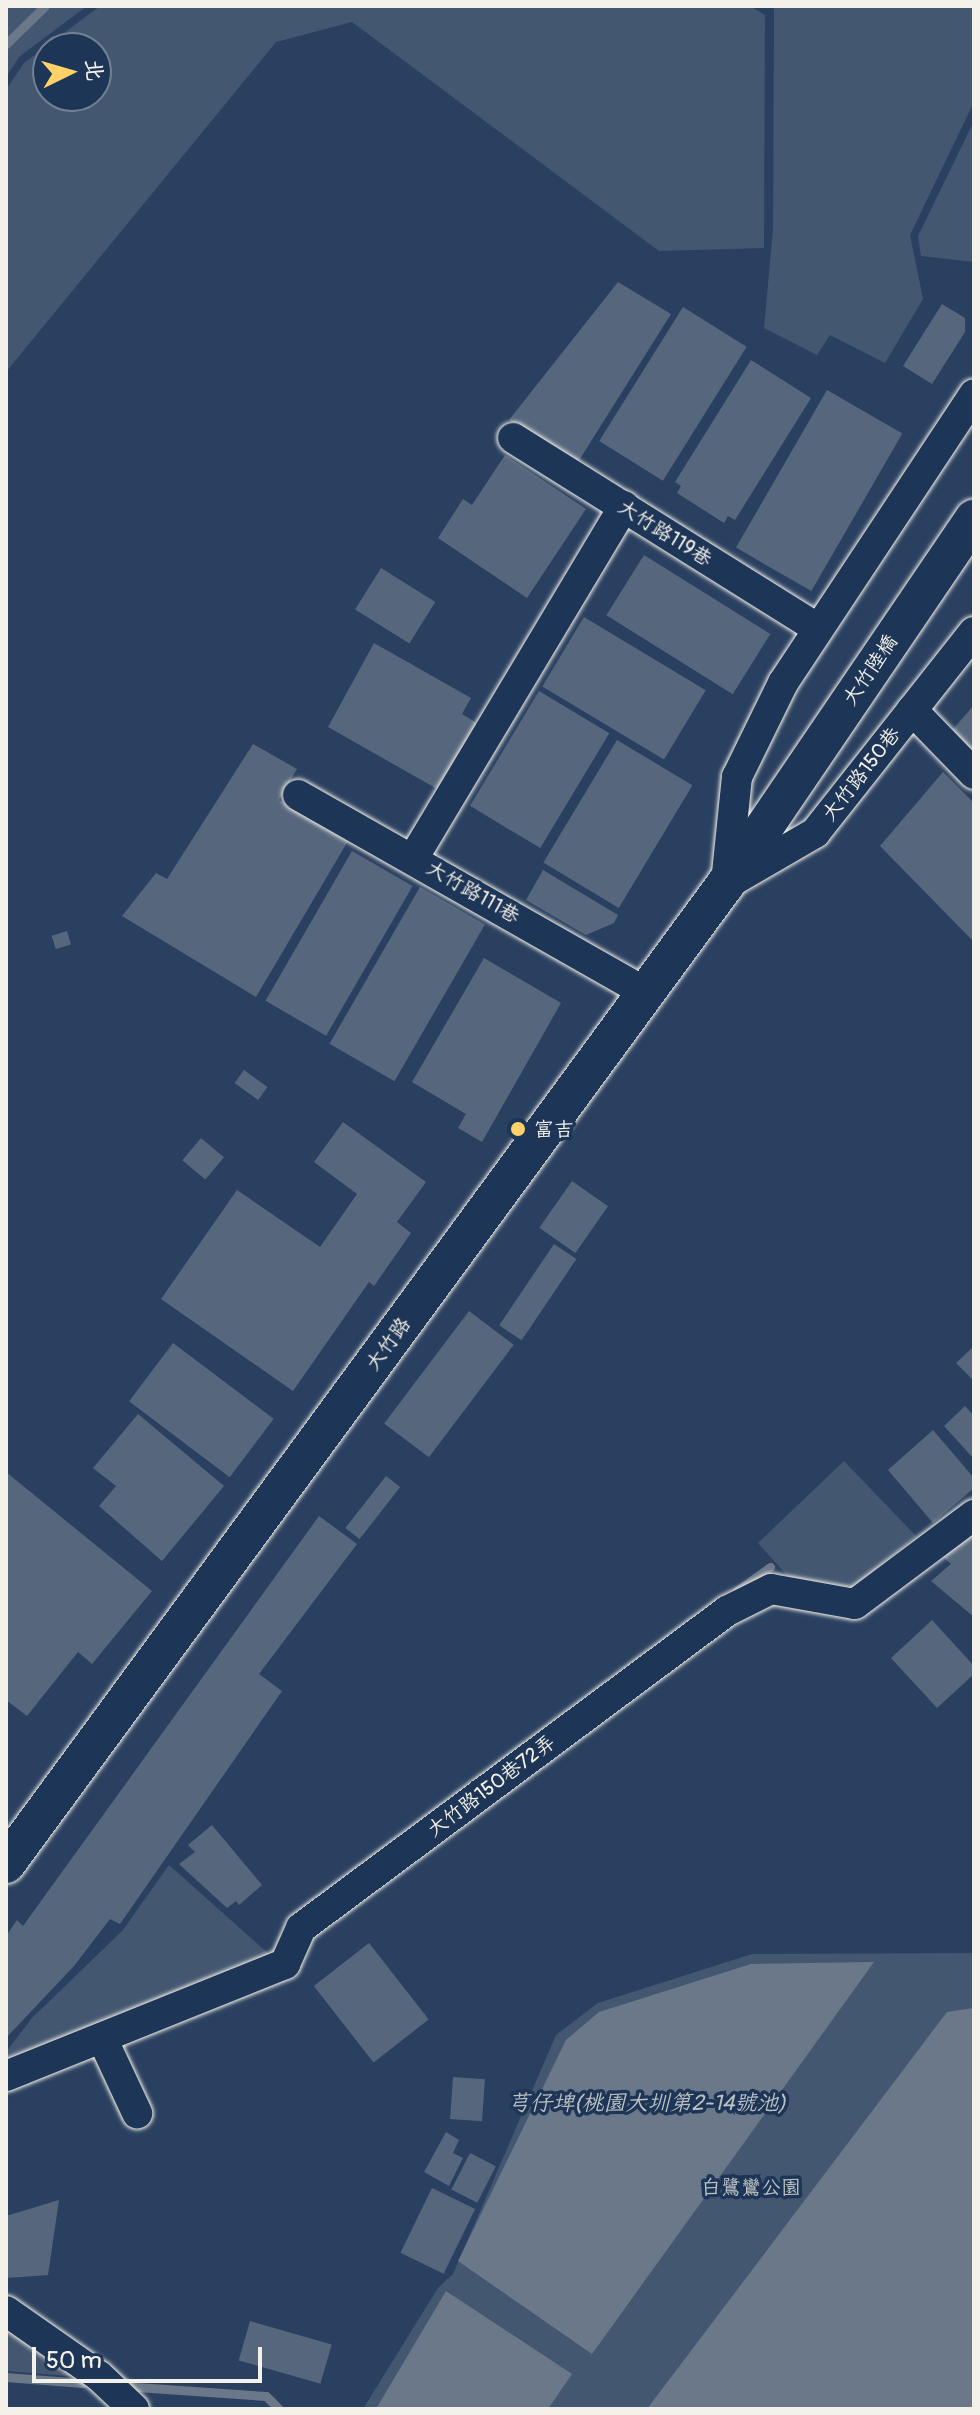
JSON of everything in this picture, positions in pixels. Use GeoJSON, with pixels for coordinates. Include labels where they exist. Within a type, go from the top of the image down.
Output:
{"type":"FeatureCollection","features":[{"type":"Feature","properties":{"kind":"main road","name":"大竹陸橋"},"geometry":{"type":"LineString","coordinates":[[767,823],[974,518]]}},
{"type":"Feature","properties":{"kind":"main road","name":"大竹路"},"geometry":{"type":"LineString","coordinates":[[6,1864],[725,885],[767,823]]}},
{"type":"Feature","properties":{"kind":"street"},"geometry":{"type":"LineString","coordinates":[[725,885],[737,777],[817,628],[974,394]]}},
{"type":"Feature","properties":{"kind":"street","name":"大竹路119巷"},"geometry":{"type":"LineString","coordinates":[[513,438],[817,628]]}},
{"type":"Feature","properties":{"kind":"street"},"geometry":{"type":"LineString","coordinates":[[414,857],[624,506]]}},
{"type":"Feature","properties":{"kind":"street","name":"大竹路150巷"},"geometry":{"type":"LineString","coordinates":[[725,885],[815,833],[974,632]]}},
{"type":"Feature","properties":{"kind":"street","name":"大竹路150巷"},"geometry":{"type":"LineString","coordinates":[[912,710],[974,774]]}},
{"type":"Feature","properties":{"kind":"street","name":"大竹路111巷"},"geometry":{"type":"LineString","coordinates":[[298,795],[414,857],[646,993]]}},
{"type":"Feature","properties":{"kind":"street","name":"大竹路150巷72弄"},"geometry":{"type":"LineString","coordinates":[[6,2076],[103,2040],[285,1964],[301,1928],[727,1611],[771,1589],[855,1604],[974,1515]]}},
{"type":"Feature","properties":{"kind":"street"},"geometry":{"type":"LineString","coordinates":[[103,2040],[137,2113]]}},
{"type":"Feature","properties":{"kind":"street"},"geometry":{"type":"LineString","coordinates":[[6,2311],[99,2376],[134,2409]]}},
{"type":"Feature","properties":{"kind":"green space"},"geometry":{"type":"Polygon","coordinates":[[[6,6],[87,6],[52,32],[32,32],[32,47],[19,57],[6,77],[6,6]]]}},
{"type":"Feature","properties":{"kind":"green space"},"geometry":{"type":"Polygon","coordinates":[[[100,6],[750,6],[765,15],[764,248],[659,251],[352,22],[276,42],[6,372],[6,90],[24,63],[32,57],[32,112],[112,112],[112,32],[65,32],[100,6]]]}},
{"type":"Feature","properties":{"kind":"green space"},"geometry":{"type":"Polygon","coordinates":[[[769,6],[974,6],[974,102],[910,235],[923,299],[885,363],[830,335],[817,355],[764,328],[773,229],[774,9],[769,6]]]}},
{"type":"Feature","properties":{"kind":"green space"},"geometry":{"type":"Polygon","coordinates":[[[974,121],[974,262],[921,256],[918,236],[974,121]]]}},
{"type":"Feature","properties":{"kind":"green space"},"geometry":{"type":"Polygon","coordinates":[[[844,1461],[916,1536],[844,1595],[795,1584],[758,1543],[844,1461]]]}},
{"type":"Feature","properties":{"kind":"green space"},"geometry":{"type":"Polygon","coordinates":[[[169,1865],[271,1956],[6,2059],[6,2052],[32,2018],[123,1930],[169,1865]]]}},
{"type":"Feature","properties":{"kind":"green space","name":"白鷺鸞公園"},"geometry":{"type":"Polygon","coordinates":[[[974,1953],[974,2409],[363,2409],[438,2288],[453,2274],[556,2035],[598,2003],[752,1954],[974,1953]]]}},
{"type":"Feature","properties":{"kind":"green space"},"geometry":{"type":"Polygon","coordinates":[[[6,2318],[81,2377],[6,2371],[6,2318]]]}},
{"type":"Feature","properties":{"kind":"water","name":"芎仔埤(桃園大圳第2-14號池)"},"geometry":{"type":"Polygon","coordinates":[[[874,1962],[592,2354],[458,2261],[566,2040],[599,2012],[751,1964],[874,1962]]]}},
{"type":"Feature","properties":{"kind":"water"},"geometry":{"type":"Polygon","coordinates":[[[974,2008],[974,2409],[647,2409],[947,2012],[974,2008]]]}},
{"type":"Feature","properties":{"kind":"water"},"geometry":{"type":"Polygon","coordinates":[[[446,2291],[572,2374],[548,2409],[376,2409],[446,2291]]]}},
{"type":"Feature","properties":{"kind":"building"},"geometry":{"type":"Polygon","coordinates":[[[618,282],[671,314],[578,462],[509,420],[618,282]]]}},
{"type":"Feature","properties":{"kind":"building"},"geometry":{"type":"Polygon","coordinates":[[[942,304],[965,318],[965,332],[932,384],[903,366],[942,304]]]}},
{"type":"Feature","properties":{"kind":"building"},"geometry":{"type":"Polygon","coordinates":[[[683,307],[747,347],[663,481],[599,441],[683,307]]]}},
{"type":"Feature","properties":{"kind":"building"},"geometry":{"type":"Polygon","coordinates":[[[751,360],[811,398],[735,520],[728,516],[724,523],[677,493],[681,486],[675,482],[751,360]]]}},
{"type":"Feature","properties":{"kind":"building"},"geometry":{"type":"Polygon","coordinates":[[[827,390],[902,433],[811,591],[736,548],[827,390]]]}},
{"type":"Feature","properties":{"kind":"building"},"geometry":{"type":"Polygon","coordinates":[[[505,455],[586,509],[527,598],[438,538],[463,499],[472,505],[505,455]]]}},
{"type":"Feature","properties":{"kind":"building"},"geometry":{"type":"Polygon","coordinates":[[[644,555],[770,634],[733,694],[606,615],[644,555]]]}},
{"type":"Feature","properties":{"kind":"building"},"geometry":{"type":"Polygon","coordinates":[[[381,568],[435,602],[409,643],[355,610],[381,568]]]}},
{"type":"Feature","properties":{"kind":"building"},"geometry":{"type":"Polygon","coordinates":[[[584,617],[706,690],[664,760],[542,686],[584,617]]]}},
{"type":"Feature","properties":{"kind":"building"},"geometry":{"type":"Polygon","coordinates":[[[374,643],[471,698],[462,714],[477,723],[439,790],[328,727],[374,643]]]}},
{"type":"Feature","properties":{"kind":"building"},"geometry":{"type":"Polygon","coordinates":[[[539,691],[609,733],[540,848],[470,806],[539,691]]]}},
{"type":"Feature","properties":{"kind":"building"},"geometry":{"type":"Polygon","coordinates":[[[974,705],[974,764],[947,736],[974,705]]]}},
{"type":"Feature","properties":{"kind":"building"},"geometry":{"type":"Polygon","coordinates":[[[617,740],[692,785],[619,908],[543,863],[617,740]]]}},
{"type":"Feature","properties":{"kind":"building"},"geometry":{"type":"Polygon","coordinates":[[[253,744],[297,769],[279,800],[348,841],[256,997],[122,916],[156,873],[167,879],[253,744]]]}},
{"type":"Feature","properties":{"kind":"building"},"geometry":{"type":"Polygon","coordinates":[[[943,772],[974,803],[974,942],[880,846],[943,772]]]}},
{"type":"Feature","properties":{"kind":"building"},"geometry":{"type":"Polygon","coordinates":[[[352,851],[413,886],[326,1036],[266,1001],[352,851]]]}},
{"type":"Feature","properties":{"kind":"building"},"geometry":{"type":"Polygon","coordinates":[[[543,870],[618,915],[614,923],[586,935],[526,900],[543,870]]]}},
{"type":"Feature","properties":{"kind":"building"},"geometry":{"type":"Polygon","coordinates":[[[420,887],[485,924],[394,1081],[330,1044],[420,887]]]}},
{"type":"Feature","properties":{"kind":"building"},"geometry":{"type":"Polygon","coordinates":[[[67,931],[71,944],[56,949],[52,936],[67,931]]]}},
{"type":"Feature","properties":{"kind":"building"},"geometry":{"type":"Polygon","coordinates":[[[484,958],[561,1003],[482,1142],[458,1128],[466,1114],[412,1082],[484,958]]]}},
{"type":"Feature","properties":{"kind":"building"},"geometry":{"type":"Polygon","coordinates":[[[244,1070],[267,1087],[258,1100],[235,1083],[244,1070]]]}},
{"type":"Feature","properties":{"kind":"building"},"geometry":{"type":"Polygon","coordinates":[[[343,1122],[426,1182],[397,1222],[411,1233],[374,1286],[369,1282],[293,1391],[161,1299],[237,1190],[320,1247],[357,1194],[314,1162],[343,1122]]]}},
{"type":"Feature","properties":{"kind":"building"},"geometry":{"type":"Polygon","coordinates":[[[201,1138],[224,1157],[205,1179],[182,1160],[201,1138]]]}},
{"type":"Feature","properties":{"kind":"building"},"geometry":{"type":"Polygon","coordinates":[[[572,1181],[608,1206],[575,1253],[539,1228],[572,1181]]]}},
{"type":"Feature","properties":{"kind":"building"},"geometry":{"type":"Polygon","coordinates":[[[554,1244],[576,1259],[522,1340],[499,1325],[554,1244]]]}},
{"type":"Feature","properties":{"kind":"building"},"geometry":{"type":"Polygon","coordinates":[[[469,1311],[514,1345],[429,1457],[384,1424],[469,1311]]]}},
{"type":"Feature","properties":{"kind":"building"},"geometry":{"type":"Polygon","coordinates":[[[173,1343],[274,1419],[230,1477],[129,1401],[173,1343]]]}},
{"type":"Feature","properties":{"kind":"building"},"geometry":{"type":"Polygon","coordinates":[[[974,1346],[974,1381],[956,1363],[974,1346]]]}},
{"type":"Feature","properties":{"kind":"building"},"geometry":{"type":"Polygon","coordinates":[[[965,1406],[974,1416],[974,1459],[944,1426],[965,1406]]]}},
{"type":"Feature","properties":{"kind":"building"},"geometry":{"type":"Polygon","coordinates":[[[138,1414],[224,1486],[162,1561],[99,1506],[116,1486],[93,1468],[138,1414]]]}},
{"type":"Feature","properties":{"kind":"building"},"geometry":{"type":"Polygon","coordinates":[[[933,1430],[974,1478],[974,1488],[933,1523],[888,1470],[933,1430]]]}},
{"type":"Feature","properties":{"kind":"building"},"geometry":{"type":"Polygon","coordinates":[[[6,1472],[152,1591],[92,1664],[78,1652],[27,1716],[6,1700],[6,1472]]]}},
{"type":"Feature","properties":{"kind":"building"},"geometry":{"type":"Polygon","coordinates":[[[386,1476],[400,1487],[360,1539],[345,1528],[386,1476]]]}},
{"type":"Feature","properties":{"kind":"building"},"geometry":{"type":"Polygon","coordinates":[[[319,1516],[357,1544],[259,1674],[282,1691],[120,1924],[110,1919],[74,1966],[6,2038],[6,1936],[17,1920],[23,1926],[319,1516]]]}},
{"type":"Feature","properties":{"kind":"building"},"geometry":{"type":"Polygon","coordinates":[[[974,1533],[974,1617],[931,1581],[951,1564],[942,1556],[974,1533]]]}},
{"type":"Feature","properties":{"kind":"building"},"geometry":{"type":"Polygon","coordinates":[[[932,1620],[974,1666],[974,1674],[937,1708],[891,1658],[932,1620]]]}},
{"type":"Feature","properties":{"kind":"building"},"geometry":{"type":"Polygon","coordinates":[[[212,1825],[262,1885],[239,1905],[236,1901],[227,1908],[179,1864],[195,1852],[188,1845],[212,1825]]]}},
{"type":"Feature","properties":{"kind":"building"},"geometry":{"type":"Polygon","coordinates":[[[369,1943],[429,2019],[374,2063],[314,1986],[369,1943]]]}},
{"type":"Feature","properties":{"kind":"building"},"geometry":{"type":"Polygon","coordinates":[[[453,2077],[485,2079],[482,2121],[450,2119],[453,2077]]]}},
{"type":"Feature","properties":{"kind":"building"},"geometry":{"type":"Polygon","coordinates":[[[446,2132],[459,2140],[453,2153],[463,2158],[449,2186],[424,2172],[446,2132]]]}},
{"type":"Feature","properties":{"kind":"building"},"geometry":{"type":"Polygon","coordinates":[[[470,2153],[496,2166],[477,2203],[451,2190],[470,2153]]]}},
{"type":"Feature","properties":{"kind":"building"},"geometry":{"type":"Polygon","coordinates":[[[432,2188],[475,2209],[444,2274],[400,2253],[432,2188]]]}},
{"type":"Feature","properties":{"kind":"building"},"geometry":{"type":"Polygon","coordinates":[[[59,2200],[48,2275],[7,2278],[6,2216],[59,2200]]]}},
{"type":"Feature","properties":{"kind":"building"},"geometry":{"type":"Polygon","coordinates":[[[250,2321],[332,2344],[320,2384],[239,2360],[250,2321]]]}},
{"type":"Feature","properties":{"kind":"waterway"},"geometry":{"type":"LineString","coordinates":[[6,44],[45,6]]}},
{"type":"Feature","properties":{"kind":"waterway"},"geometry":{"type":"LineString","coordinates":[[737,1591],[770,1567]]}},
{"type":"Feature","properties":{"kind":"waterway"},"geometry":{"type":"LineString","coordinates":[[6,2377],[83,2383]]}},
{"type":"Feature","properties":{"kind":"waterway"},"geometry":{"type":"LineString","coordinates":[[122,2386],[266,2396],[279,2409]]}},
{"type":"Feature","properties":{"kind":"place","name":"富吉"},"geometry":{"type":"Point","coordinates":[518,1129]}}]}
